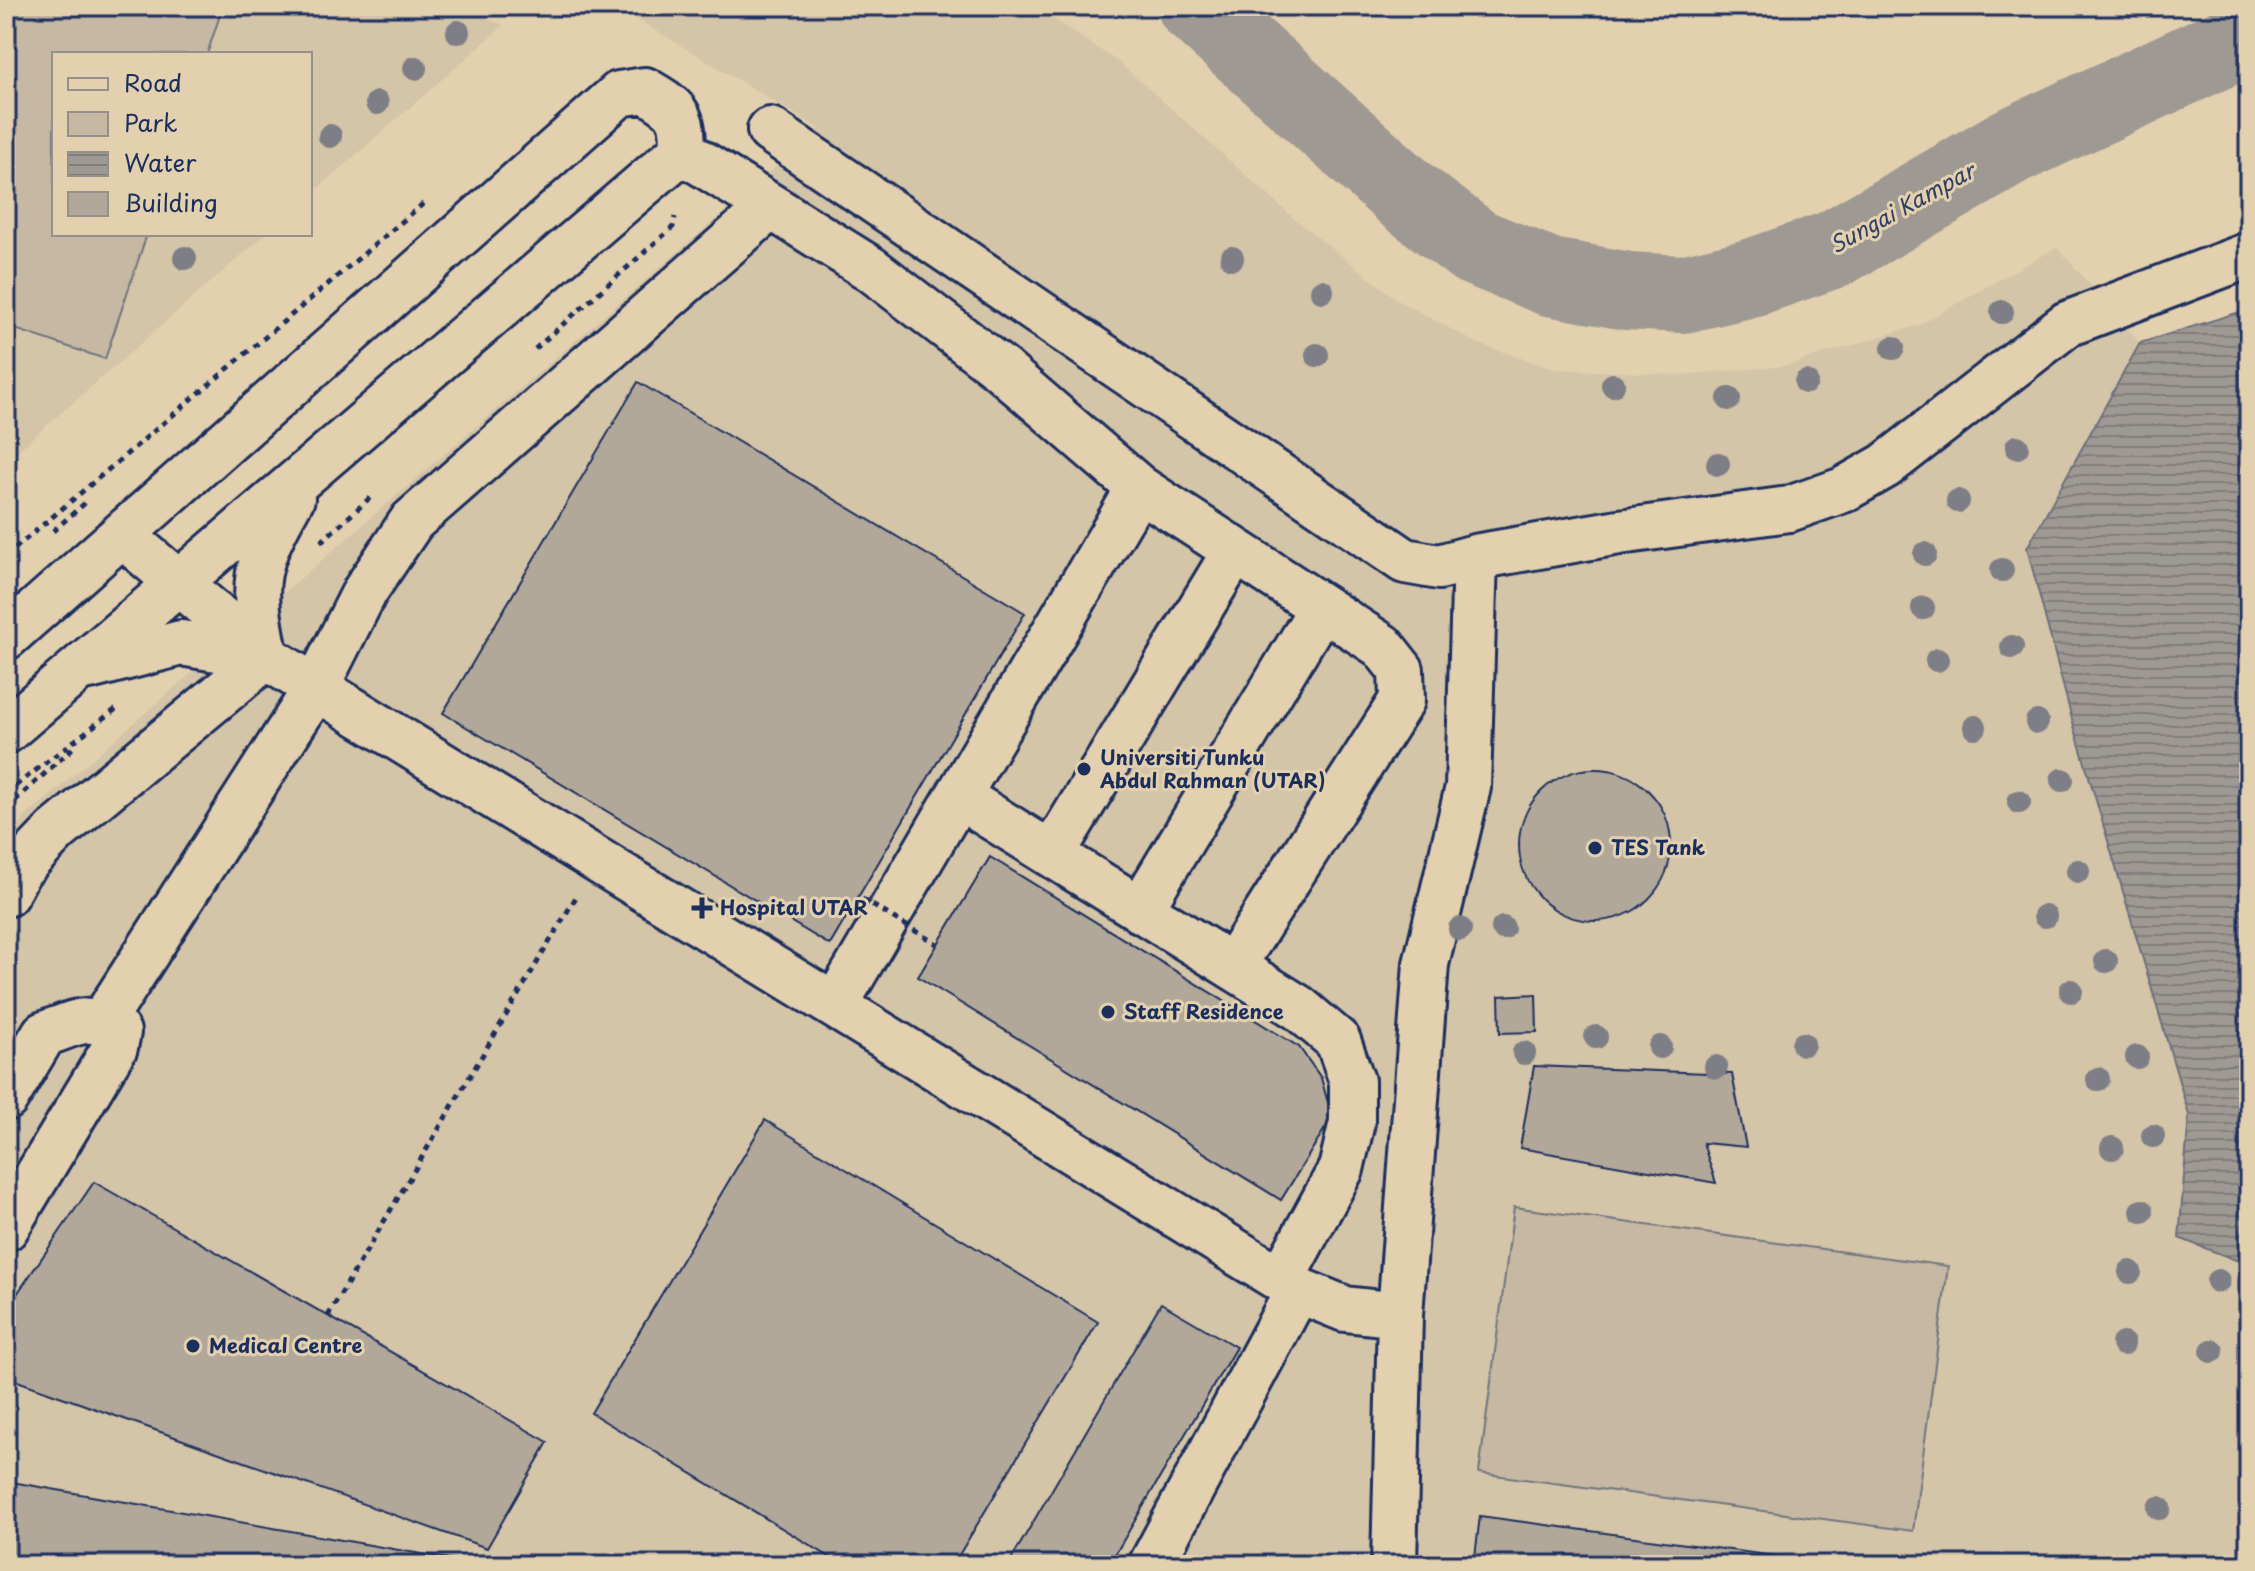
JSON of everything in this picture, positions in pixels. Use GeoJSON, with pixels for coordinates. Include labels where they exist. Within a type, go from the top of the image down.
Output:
{"type":"FeatureCollection","features":[{"type":"Feature","properties":{"kind":"street"},"geometry":{"type":"LineString","coordinates":[[6,637],[619,94],[645,90],[674,107],[684,130],[682,151],[6,731]]}},
{"type":"Feature","properties":{"kind":"street"},"geometry":{"type":"LineString","coordinates":[[770,130],[1405,561],[1439,567],[1475,557],[1619,532],[1789,509],[1843,490],[1885,466],[2067,324],[2249,255]]}},
{"type":"Feature","properties":{"kind":"street"},"geometry":{"type":"LineString","coordinates":[[682,151],[871,269],[936,317],[1139,488],[1382,646],[1401,670],[1402,700],[1233,966]]}},
{"type":"Feature","properties":{"kind":"street"},"geometry":{"type":"LineString","coordinates":[[103,1021],[316,688],[365,591],[412,521],[769,208]]}},
{"type":"Feature","properties":{"kind":"street"},"geometry":{"type":"LineString","coordinates":[[266,657],[255,580],[264,547],[305,475]]}},
{"type":"Feature","properties":{"kind":"street"},"geometry":{"type":"LineString","coordinates":[[836,1004],[1139,488]]}},
{"type":"Feature","properties":{"kind":"street"},"geometry":{"type":"LineString","coordinates":[[123,536],[266,657],[1290,1284],[1345,1309],[1400,1315]]}},
{"type":"Feature","properties":{"kind":"street"},"geometry":{"type":"LineString","coordinates":[[1052,854],[1235,551]]}},
{"type":"Feature","properties":{"kind":"street"},"geometry":{"type":"LineString","coordinates":[[1394,1565],[1400,1315],[1426,964],[1468,787],[1475,557]]}},
{"type":"Feature","properties":{"kind":"street"},"geometry":{"type":"LineString","coordinates":[[1140,910],[1322,607]]}},
{"type":"Feature","properties":{"kind":"street"},"geometry":{"type":"LineString","coordinates":[[76,670],[181,643],[266,657]]}},
{"type":"Feature","properties":{"kind":"street"},"geometry":{"type":"LineString","coordinates":[[6,894],[19,870],[56,831],[266,657]]}},
{"type":"Feature","properties":{"kind":"street"},"geometry":{"type":"LineString","coordinates":[[958,796],[1299,1008],[1338,1041],[1352,1081],[1352,1122],[1341,1169],[1290,1284],[1151,1565]]}},
{"type":"Feature","properties":{"kind":"street"},"geometry":{"type":"LineString","coordinates":[[6,1098],[44,1034],[90,1019],[103,1021],[118,1032],[115,1047],[6,1228]]}},
{"type":"Feature","properties":{"kind":"path"},"geometry":{"type":"LineString","coordinates":[[6,556],[304,301],[436,193]]}},
{"type":"Feature","properties":{"kind":"path"},"geometry":{"type":"LineString","coordinates":[[6,809],[132,696]]}},
{"type":"Feature","properties":{"kind":"path"},"geometry":{"type":"LineString","coordinates":[[6,793],[95,727]]}},
{"type":"Feature","properties":{"kind":"path"},"geometry":{"type":"LineString","coordinates":[[328,1316],[598,859]]}},
{"type":"Feature","properties":{"kind":"path"},"geometry":{"type":"LineString","coordinates":[[862,899],[937,944]]}},
{"type":"Feature","properties":{"kind":"shaded area"},"geometry":{"type":"Polygon","coordinates":[[[6,6],[456,6],[504,25],[312,193],[312,52],[52,52],[52,236],[264,236],[6,461],[6,6]]]}},
{"type":"Feature","properties":{"kind":"shaded area","name":"Universiti Tunku Abdul Rahman (UTAR)"},"geometry":{"type":"Polygon","coordinates":[[[645,6],[1034,6],[1121,64],[1297,221],[1399,301],[1476,343],[1554,369],[1679,375],[1785,366],[1919,325],[2057,247],[2140,343],[2027,548],[2072,719],[2189,1115],[2179,1238],[2249,1265],[2249,1565],[6,1565],[6,852],[24,818],[820,129],[635,18],[645,6]]]}},
{"type":"Feature","properties":{"kind":"green space"},"geometry":{"type":"Polygon","coordinates":[[[6,6],[223,6],[208,52],[52,52],[52,236],[146,236],[105,359],[6,326],[6,6]]]}},
{"type":"Feature","properties":{"kind":"green space"},"geometry":{"type":"Polygon","coordinates":[[[1514,1207],[1948,1266],[1913,1531],[1479,1473],[1514,1207]]]}},
{"type":"Feature","properties":{"kind":"water"},"geometry":{"type":"Polygon","coordinates":[[[2249,309],[2249,1265],[2179,1238],[2189,1115],[2072,719],[2027,548],[2140,343],[2249,309]]]}},
{"type":"Feature","properties":{"kind":"building"},"geometry":{"type":"Polygon","coordinates":[[[638,382],[1025,613],[830,945],[443,713],[638,382]]]}},
{"type":"Feature","properties":{"kind":"building","name":"TES Tank"},"geometry":{"type":"Polygon","coordinates":[[[1595,769],[1624,774],[1649,791],[1666,816],[1671,845],[1666,874],[1649,899],[1624,916],[1595,921],[1566,916],[1541,899],[1524,874],[1519,845],[1524,816],[1541,791],[1566,774],[1595,769]]]}},
{"type":"Feature","properties":{"kind":"building","name":"Staff Residence"},"geometry":{"type":"Polygon","coordinates":[[[990,857],[1299,1047],[1321,1078],[1332,1117],[1281,1200],[918,977],[990,857]]]}},
{"type":"Feature","properties":{"kind":"building"},"geometry":{"type":"Polygon","coordinates":[[[1536,994],[1537,1032],[1500,1033],[1499,996],[1536,994]]]}},
{"type":"Feature","properties":{"kind":"building"},"geometry":{"type":"Polygon","coordinates":[[[1534,1066],[1732,1074],[1746,1147],[1703,1143],[1716,1183],[1520,1148],[1534,1066]]]}},
{"type":"Feature","properties":{"kind":"building"},"geometry":{"type":"Polygon","coordinates":[[[765,1120],[1098,1322],[953,1565],[843,1565],[591,1413],[765,1120]]]}},
{"type":"Feature","properties":{"kind":"building","name":"Medical Centre"},"geometry":{"type":"Polygon","coordinates":[[[94,1182],[548,1442],[487,1548],[6,1377],[6,1310],[94,1182]]]}},
{"type":"Feature","properties":{"kind":"building"},"geometry":{"type":"Polygon","coordinates":[[[1161,1303],[1236,1347],[1109,1565],[1008,1565],[1161,1303]]]}},
{"type":"Feature","properties":{"kind":"building"},"geometry":{"type":"Polygon","coordinates":[[[6,1481],[484,1565],[6,1565],[6,1481]]]}},
{"type":"Feature","properties":{"kind":"building"},"geometry":{"type":"Polygon","coordinates":[[[1480,1516],[1840,1565],[1474,1565],[1480,1516]]]}},
{"type":"Feature","properties":{"kind":"waterway","name":"Sungai Kampar"},"geometry":{"type":"LineString","coordinates":[[1196,6],[1408,196],[1475,247],[1550,277],[1628,291],[1683,294],[1751,278],[1834,249],[2010,147],[2249,36]]}},
{"type":"Feature","properties":{"kind":"place","name":"Universiti Tunku Abdul Rahman (UTAR)"},"geometry":{"type":"Point","coordinates":[1084,769]}},
{"type":"Feature","properties":{"kind":"place","name":"TES Tank"},"geometry":{"type":"Point","coordinates":[1595,848]}},
{"type":"Feature","properties":{"kind":"place","name":"Hospital UTAR"},"geometry":{"type":"Point","coordinates":[702,908]}},
{"type":"Feature","properties":{"kind":"place","name":"Staff Residence"},"geometry":{"type":"Point","coordinates":[1108,1012]}},
{"type":"Feature","properties":{"kind":"place","name":"Medical Centre"},"geometry":{"type":"Point","coordinates":[193,1346]}}]}
